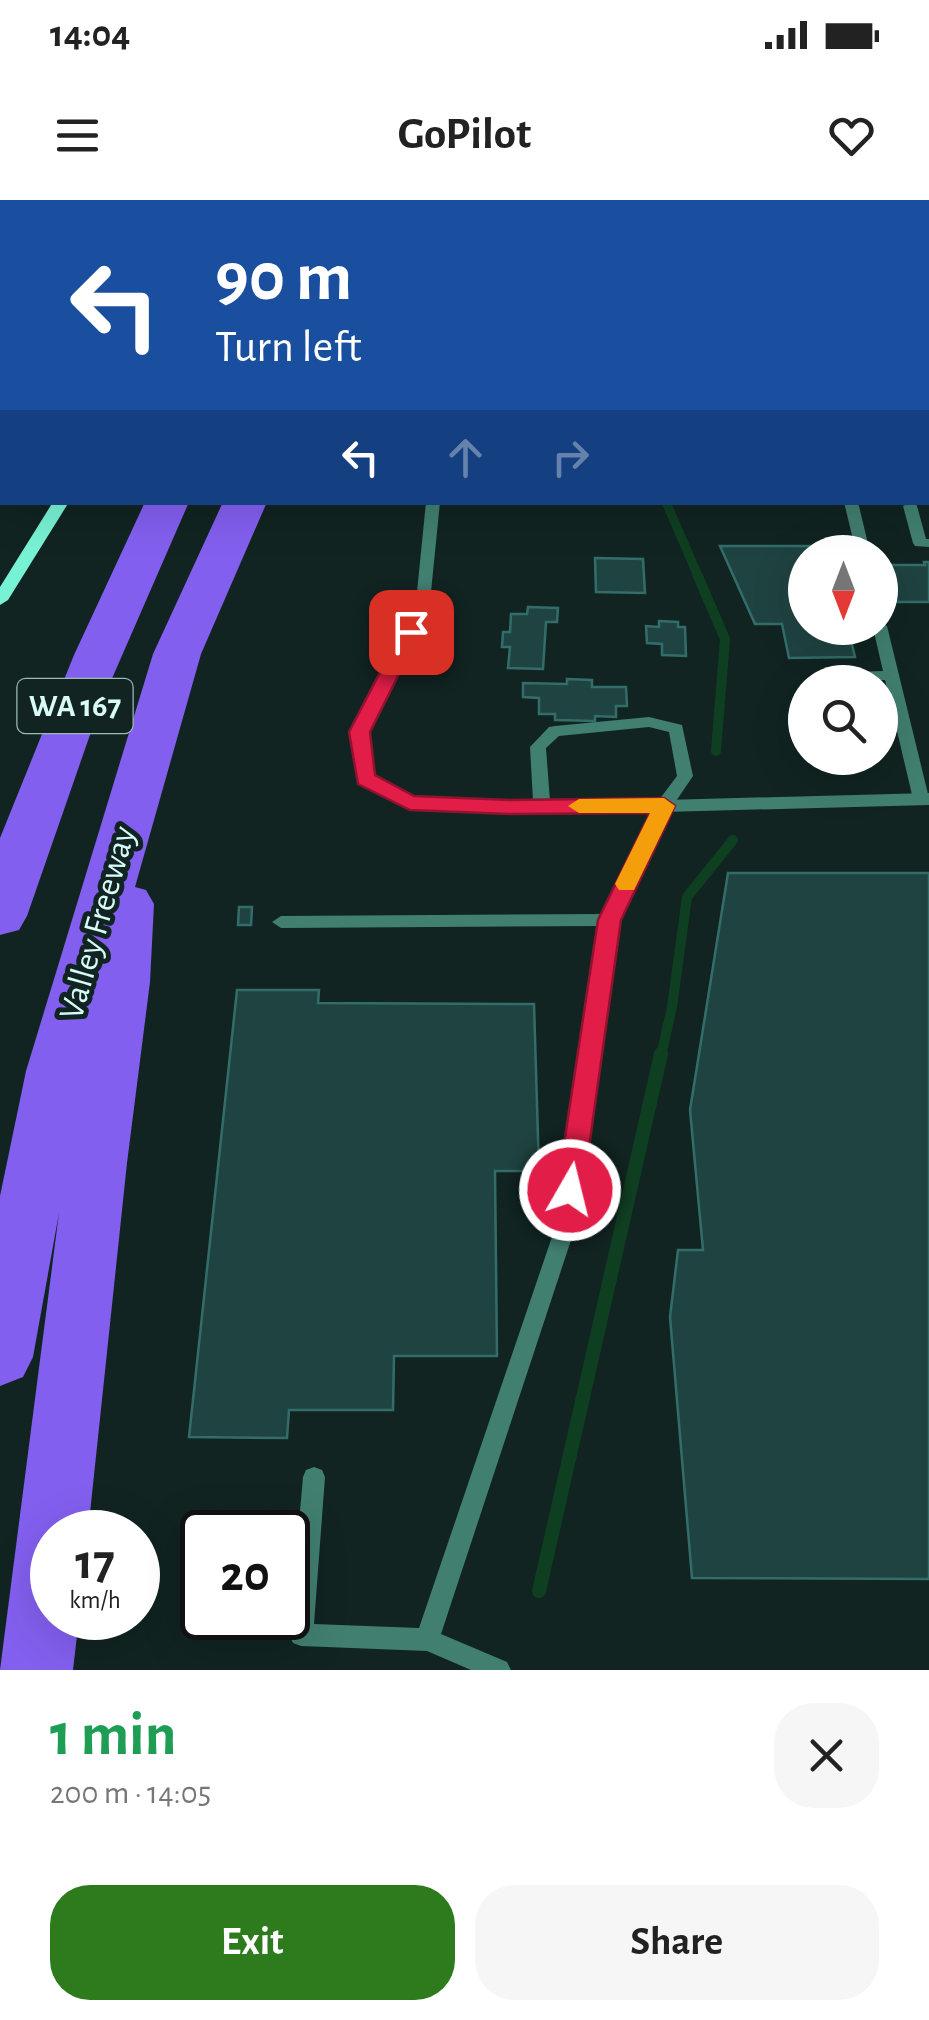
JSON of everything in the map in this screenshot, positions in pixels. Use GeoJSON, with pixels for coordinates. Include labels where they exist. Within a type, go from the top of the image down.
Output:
{"type":"FeatureCollection","features":[{"type":"Feature","properties":{"kind":"highway","name":"WA 167"},"geometry":{"type":"LineString","coordinates":[[0,916],[36,804],[92,660],[166,505]]}},
{"type":"Feature","properties":{"kind":"highway","name":"Valley Freeway"},"geometry":{"type":"LineString","coordinates":[[0,1357],[55,1071],[177,654],[244,505]]}},
{"type":"Feature","properties":{"kind":"highway"},"geometry":{"type":"LineString","coordinates":[[36,1670],[96,1163],[122,982],[134,798]]}},
{"type":"Feature","properties":{"kind":"street"},"geometry":{"type":"LineString","coordinates":[[0,600],[60,505]]}},
{"type":"Feature","properties":{"kind":"street"},"geometry":{"type":"LineString","coordinates":[[664,806],[925,799]]}},
{"type":"Feature","properties":{"kind":"lane"},"geometry":{"type":"LineString","coordinates":[[433,505],[423,602],[399,662],[360,732],[365,779],[410,803],[664,806]]}},
{"type":"Feature","properties":{"kind":"lane"},"geometry":{"type":"LineString","coordinates":[[852,505],[859,535]]}},
{"type":"Feature","properties":{"kind":"lane"},"geometry":{"type":"LineString","coordinates":[[910,506],[920,543],[929,543]]}},
{"type":"Feature","properties":{"kind":"lane"},"geometry":{"type":"LineString","coordinates":[[898,703],[925,799]]}},
{"type":"Feature","properties":{"kind":"lane"},"geometry":{"type":"LineString","coordinates":[[427,1640],[564,1228],[609,920],[664,806],[685,776],[676,728],[648,722],[554,731],[538,746],[542,807]]}},
{"type":"Feature","properties":{"kind":"lane"},"geometry":{"type":"LineString","coordinates":[[907,740],[929,740]]}},
{"type":"Feature","properties":{"kind":"lane"},"geometry":{"type":"LineString","coordinates":[[281,922],[609,920]]}},
{"type":"Feature","properties":{"kind":"lane"},"geometry":{"type":"LineString","coordinates":[[314,1477],[301,1635],[427,1640],[499,1670]]}},
{"type":"Feature","properties":{"kind":"building"},"geometry":{"type":"Polygon","coordinates":[[[720,546],[788,546],[788,645],[852,645],[855,657],[789,658],[782,624],[755,624],[720,546]]]}},
{"type":"Feature","properties":{"kind":"building"},"geometry":{"type":"Polygon","coordinates":[[[595,558],[643,559],[645,593],[596,592],[595,558]]]}},
{"type":"Feature","properties":{"kind":"building"},"geometry":{"type":"Polygon","coordinates":[[[929,562],[929,602],[898,602],[898,565],[929,562]]]}},
{"type":"Feature","properties":{"kind":"building"},"geometry":{"type":"Polygon","coordinates":[[[528,607],[558,608],[557,622],[546,622],[543,669],[508,668],[510,647],[502,647],[503,632],[510,632],[511,614],[527,614],[528,607]]]}},
{"type":"Feature","properties":{"kind":"building"},"geometry":{"type":"Polygon","coordinates":[[[659,621],[678,622],[678,627],[685,627],[686,656],[662,655],[662,644],[647,643],[646,626],[659,627],[659,621]]]}},
{"type":"Feature","properties":{"kind":"building"},"geometry":{"type":"Polygon","coordinates":[[[567,679],[592,680],[592,687],[626,687],[627,706],[616,706],[616,717],[555,720],[555,714],[539,714],[539,698],[523,697],[523,683],[567,684],[567,679]]]}},
{"type":"Feature","properties":{"kind":"building"},"geometry":{"type":"Polygon","coordinates":[[[728,873],[929,873],[929,1579],[692,1578],[670,1317],[678,1250],[703,1250],[690,1110],[728,873]]]}},
{"type":"Feature","properties":{"kind":"building"},"geometry":{"type":"Polygon","coordinates":[[[239,907],[252,907],[251,925],[238,925],[239,907]]]}},
{"type":"Feature","properties":{"kind":"building"},"geometry":{"type":"Polygon","coordinates":[[[237,990],[319,990],[318,1003],[534,1004],[539,1171],[495,1171],[497,1356],[394,1356],[393,1410],[289,1410],[287,1438],[189,1437],[237,990]]]}},
{"type":"Feature","properties":{"kind":"waterway"},"geometry":{"type":"LineString","coordinates":[[667,505],[698,576]]}},
{"type":"Feature","properties":{"kind":"waterway"},"geometry":{"type":"LineString","coordinates":[[697,574],[725,639],[716,751]]}},
{"type":"Feature","properties":{"kind":"waterway"},"geometry":{"type":"LineString","coordinates":[[661,1056],[687,897],[733,840]]}},
{"type":"Feature","properties":{"kind":"waterway"},"geometry":{"type":"LineString","coordinates":[[539,1591],[661,1054]]}},
{"type":"Feature","properties":{"kind":"slow traffic"},"geometry":{"type":"LineString","coordinates":[[579,806],[664,806],[626,884]]}},
{"type":"Feature","properties":{"kind":"route"},"geometry":{"type":"LineString","coordinates":[[411,632],[360,732],[365,779],[410,803],[664,806],[609,920],[570,1190]]}}]}
